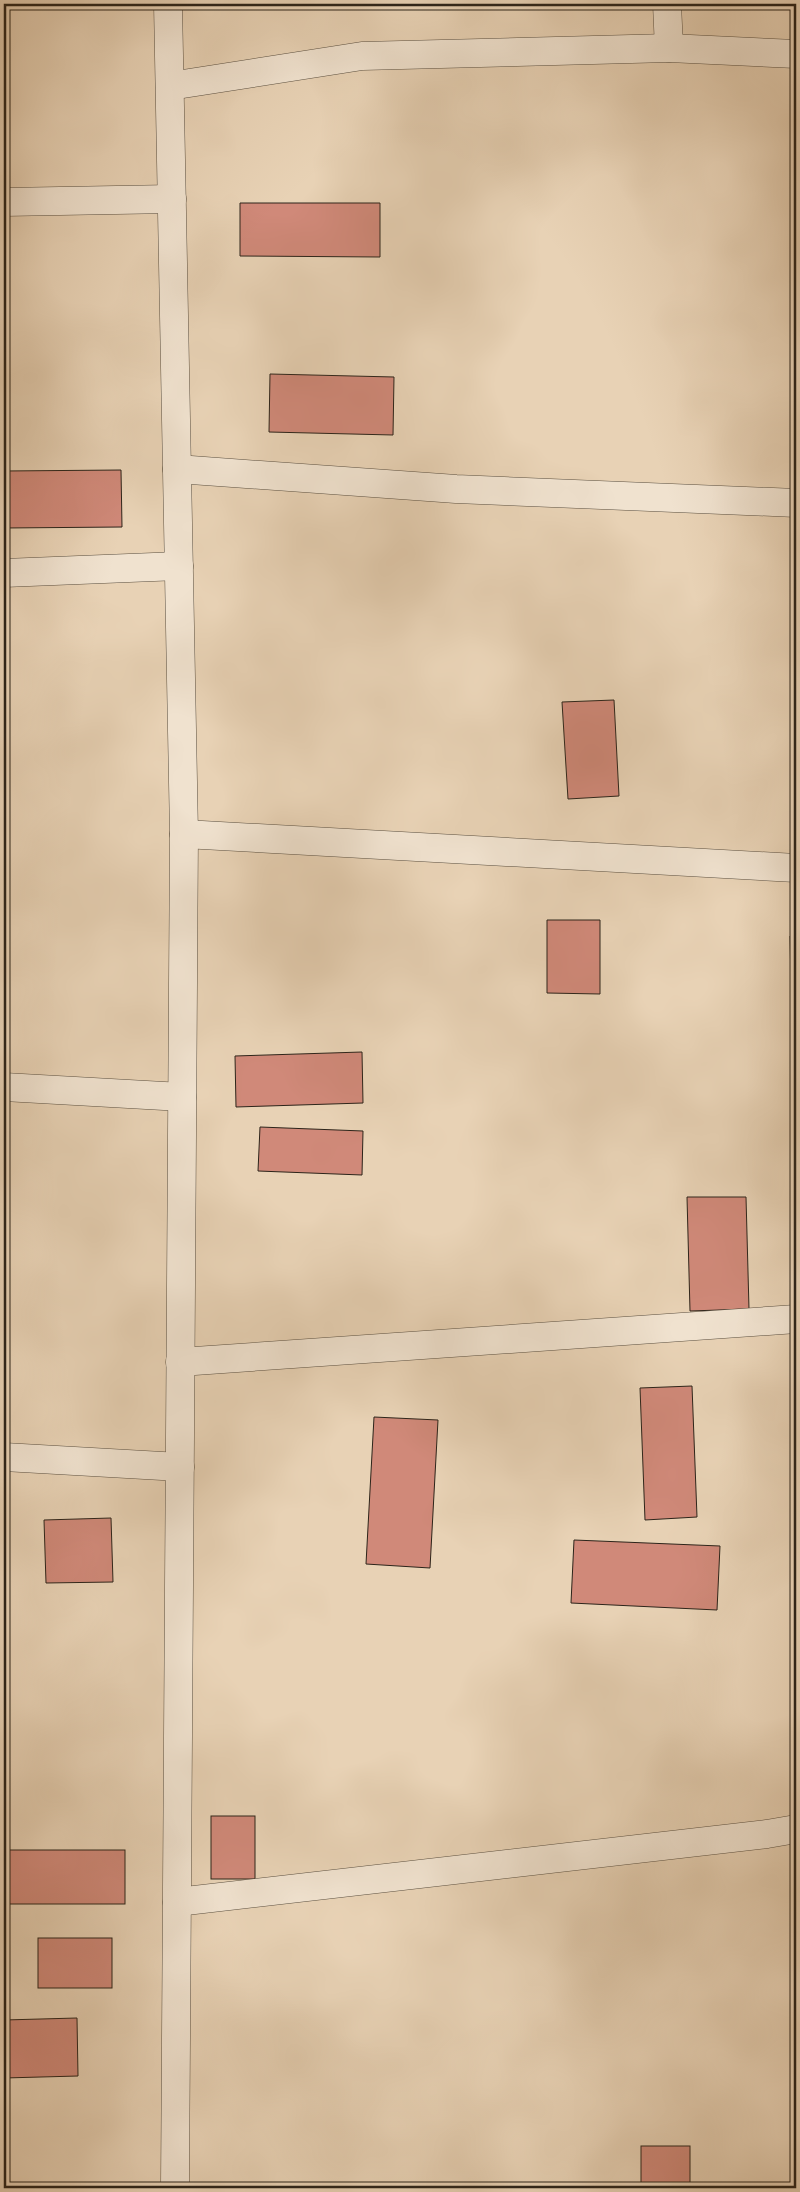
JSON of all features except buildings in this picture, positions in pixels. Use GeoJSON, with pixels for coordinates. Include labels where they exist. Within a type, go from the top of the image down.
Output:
{"type":"FeatureCollection","features":[{"type":"Feature","properties":{"kind":"street"},"geometry":{"type":"LineString","coordinates":[[168,4],[184,834],[175,2188]]}},
{"type":"Feature","properties":{"kind":"street"},"geometry":{"type":"LineString","coordinates":[[666,4],[669,48]]}},
{"type":"Feature","properties":{"kind":"street"},"geometry":{"type":"LineString","coordinates":[[170,86],[362,56],[669,48],[796,54]]}},
{"type":"Feature","properties":{"kind":"street"},"geometry":{"type":"LineString","coordinates":[[4,202],[172,200]]}},
{"type":"Feature","properties":{"kind":"street"},"geometry":{"type":"LineString","coordinates":[[177,469],[456,489],[796,503]]}},
{"type":"Feature","properties":{"kind":"street"},"geometry":{"type":"LineString","coordinates":[[4,573],[179,566]]}},
{"type":"Feature","properties":{"kind":"street"},"geometry":{"type":"LineString","coordinates":[[184,834],[796,868]]}},
{"type":"Feature","properties":{"kind":"street"},"geometry":{"type":"LineString","coordinates":[[4,1087],[182,1096]]}},
{"type":"Feature","properties":{"kind":"street"},"geometry":{"type":"LineString","coordinates":[[180,1362],[796,1319]]}},
{"type":"Feature","properties":{"kind":"street"},"geometry":{"type":"LineString","coordinates":[[4,1457],[180,1468]]}},
{"type":"Feature","properties":{"kind":"street"},"geometry":{"type":"LineString","coordinates":[[177,1902],[767,1834],[796,1829]]}}]}
